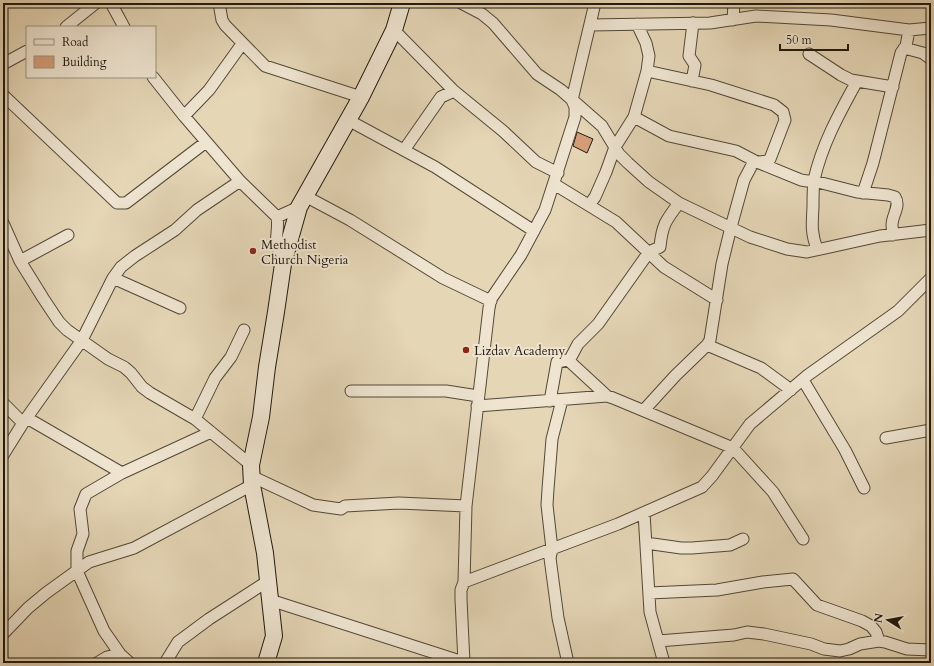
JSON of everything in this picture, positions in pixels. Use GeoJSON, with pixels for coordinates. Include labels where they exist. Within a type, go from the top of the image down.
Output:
{"type":"FeatureCollection","features":[{"type":"Feature","properties":{"kind":"street"},"geometry":{"type":"LineString","coordinates":[[67,26],[96,3]]}},
{"type":"Feature","properties":{"kind":"street"},"geometry":{"type":"LineString","coordinates":[[111,3],[123,26]]}},
{"type":"Feature","properties":{"kind":"street"},"geometry":{"type":"LineString","coordinates":[[219,3],[222,20],[225,25],[265,66],[361,98]]}},
{"type":"Feature","properties":{"kind":"street"},"geometry":{"type":"LineString","coordinates":[[266,663],[274,636],[265,553],[251,475],[285,257],[302,202],[361,98],[394,30],[402,3]]}},
{"type":"Feature","properties":{"kind":"street"},"geometry":{"type":"LineString","coordinates":[[461,3],[482,14],[493,23],[537,74],[561,90],[602,126],[615,147],[628,163],[649,182],[679,203],[750,236],[787,250],[807,252],[893,235],[931,230]]}},
{"type":"Feature","properties":{"kind":"street"},"geometry":{"type":"LineString","coordinates":[[270,600],[464,662],[461,590],[464,582],[466,506],[487,315],[491,301],[521,255],[546,210],[575,117],[575,107],[572,100],[595,3]]}},
{"type":"Feature","properties":{"kind":"street"},"geometry":{"type":"LineString","coordinates":[[733,20],[734,3]]}},
{"type":"Feature","properties":{"kind":"street"},"geometry":{"type":"LineString","coordinates":[[590,25],[693,24],[756,16],[823,19],[909,30],[931,28]]}},
{"type":"Feature","properties":{"kind":"street"},"geometry":{"type":"LineString","coordinates":[[589,205],[595,197],[615,147],[634,117],[647,71],[649,56],[646,43],[637,24]]}},
{"type":"Feature","properties":{"kind":"street"},"geometry":{"type":"LineString","coordinates":[[692,81],[695,66],[689,56],[693,24]]}},
{"type":"Feature","properties":{"kind":"street"},"geometry":{"type":"LineString","coordinates":[[394,30],[454,91],[536,162],[558,173]]}},
{"type":"Feature","properties":{"kind":"street"},"geometry":{"type":"LineString","coordinates":[[863,193],[873,163],[901,53],[909,30]]}},
{"type":"Feature","properties":{"kind":"street"},"geometry":{"type":"LineString","coordinates":[[184,116],[209,90],[242,44]]}},
{"type":"Feature","properties":{"kind":"street"},"geometry":{"type":"LineString","coordinates":[[904,48],[923,53],[931,59]]}},
{"type":"Feature","properties":{"kind":"street"},"geometry":{"type":"LineString","coordinates":[[3,64],[26,52]]}},
{"type":"Feature","properties":{"kind":"street"},"geometry":{"type":"LineString","coordinates":[[809,54],[840,75],[857,81],[893,87]]}},
{"type":"Feature","properties":{"kind":"street"},"geometry":{"type":"LineString","coordinates":[[644,410],[675,376],[707,345],[710,340],[722,264],[744,180],[753,163],[767,161],[770,159],[784,120],[783,112],[774,105],[711,85],[647,71]]}},
{"type":"Feature","properties":{"kind":"street"},"geometry":{"type":"LineString","coordinates":[[154,78],[240,182],[277,217],[279,225],[276,243],[279,252],[285,257]]}},
{"type":"Feature","properties":{"kind":"street"},"geometry":{"type":"LineString","coordinates":[[817,250],[812,236],[814,181],[832,126],[857,81]]}},
{"type":"Feature","properties":{"kind":"street"},"geometry":{"type":"LineString","coordinates":[[404,150],[441,97],[454,91]]}},
{"type":"Feature","properties":{"kind":"street"},"geometry":{"type":"LineString","coordinates":[[3,95],[117,203],[126,203],[206,142]]}},
{"type":"Feature","properties":{"kind":"street"},"geometry":{"type":"LineString","coordinates":[[634,117],[669,136],[736,151],[757,162],[801,180],[814,181],[863,193],[895,196],[897,209],[892,225],[893,235]]}},
{"type":"Feature","properties":{"kind":"street"},"geometry":{"type":"LineString","coordinates":[[348,120],[435,167],[534,231]]}},
{"type":"Feature","properties":{"kind":"street"},"geometry":{"type":"LineString","coordinates":[[3,455],[25,420],[82,340],[113,278],[122,267],[135,256],[175,230],[197,210],[240,182]]}},
{"type":"Feature","properties":{"kind":"street"},"geometry":{"type":"LineString","coordinates":[[554,184],[616,222],[650,252],[664,267],[717,300]]}},
{"type":"Feature","properties":{"kind":"street"},"geometry":{"type":"LineString","coordinates":[[277,217],[302,202]]}},
{"type":"Feature","properties":{"kind":"street"},"geometry":{"type":"LineString","coordinates":[[302,202],[350,220],[443,278],[491,301]]}},
{"type":"Feature","properties":{"kind":"street"},"geometry":{"type":"LineString","coordinates":[[550,401],[556,365],[560,362],[568,360],[578,344],[598,324],[650,252],[660,247],[661,231],[663,226],[679,203]]}},
{"type":"Feature","properties":{"kind":"street"},"geometry":{"type":"LineString","coordinates":[[3,223],[7,242],[59,322],[66,330],[131,373],[142,387],[150,393],[195,419],[211,432],[251,475],[313,505],[340,509],[345,506],[399,503],[466,506]]}},
{"type":"Feature","properties":{"kind":"street"},"geometry":{"type":"LineString","coordinates":[[20,261],[68,235]]}},
{"type":"Feature","properties":{"kind":"street"},"geometry":{"type":"LineString","coordinates":[[113,278],[180,308]]}},
{"type":"Feature","properties":{"kind":"street"},"geometry":{"type":"LineString","coordinates":[[464,582],[618,524],[702,487],[712,476],[750,424],[803,380],[898,311],[931,278]]}},
{"type":"Feature","properties":{"kind":"street"},"geometry":{"type":"LineString","coordinates":[[195,419],[215,378],[231,357],[244,330]]}},
{"type":"Feature","properties":{"kind":"street"},"geometry":{"type":"LineString","coordinates":[[707,345],[761,368],[791,390]]}},
{"type":"Feature","properties":{"kind":"street"},"geometry":{"type":"LineString","coordinates":[[568,360],[607,396],[733,448],[773,492],[803,540]]}},
{"type":"Feature","properties":{"kind":"street"},"geometry":{"type":"LineString","coordinates":[[803,380],[845,450],[864,488]]}},
{"type":"Feature","properties":{"kind":"street"},"geometry":{"type":"LineString","coordinates":[[351,391],[446,391],[478,401],[550,401],[607,396]]}},
{"type":"Feature","properties":{"kind":"street"},"geometry":{"type":"LineString","coordinates":[[562,400],[552,439],[547,505],[552,549],[550,558],[558,618],[568,663]]}},
{"type":"Feature","properties":{"kind":"street"},"geometry":{"type":"LineString","coordinates":[[3,403],[25,420],[122,473]]}},
{"type":"Feature","properties":{"kind":"street"},"geometry":{"type":"LineString","coordinates":[[886,438],[931,430]]}},
{"type":"Feature","properties":{"kind":"street"},"geometry":{"type":"LineString","coordinates":[[130,663],[120,654],[104,631],[77,571],[77,551],[82,534],[80,509],[86,494],[122,473],[211,432]]}},
{"type":"Feature","properties":{"kind":"street"},"geometry":{"type":"LineString","coordinates":[[3,634],[28,608],[89,562],[134,548],[251,475]]}},
{"type":"Feature","properties":{"kind":"street"},"geometry":{"type":"LineString","coordinates":[[644,512],[650,612],[664,663]]}},
{"type":"Feature","properties":{"kind":"street"},"geometry":{"type":"LineString","coordinates":[[646,543],[692,548],[730,545],[744,539]]}},
{"type":"Feature","properties":{"kind":"street"},"geometry":{"type":"LineString","coordinates":[[649,593],[717,590],[763,582],[793,579],[817,604],[862,621],[871,626],[876,632],[879,642]]}},
{"type":"Feature","properties":{"kind":"street"},"geometry":{"type":"LineString","coordinates":[[165,663],[178,642],[209,619],[268,581]]}},
{"type":"Feature","properties":{"kind":"street"},"geometry":{"type":"LineString","coordinates":[[658,641],[734,635],[747,632],[811,644],[824,649],[840,650],[848,649],[860,644],[885,642],[907,649],[931,650]]}},
{"type":"Feature","properties":{"kind":"street"},"geometry":{"type":"LineString","coordinates":[[97,663],[107,657],[120,654]]}},
{"type":"Feature","properties":{"kind":"building"},"geometry":{"type":"Polygon","coordinates":[[[577,132],[593,139],[587,153],[573,146],[577,132]]]}},
{"type":"Feature","properties":{"kind":"place","name":"Methodist Church Nigeria"},"geometry":{"type":"Point","coordinates":[253,251]}},
{"type":"Feature","properties":{"kind":"place","name":"Lizdav Academy"},"geometry":{"type":"Point","coordinates":[466,350]}}]}
